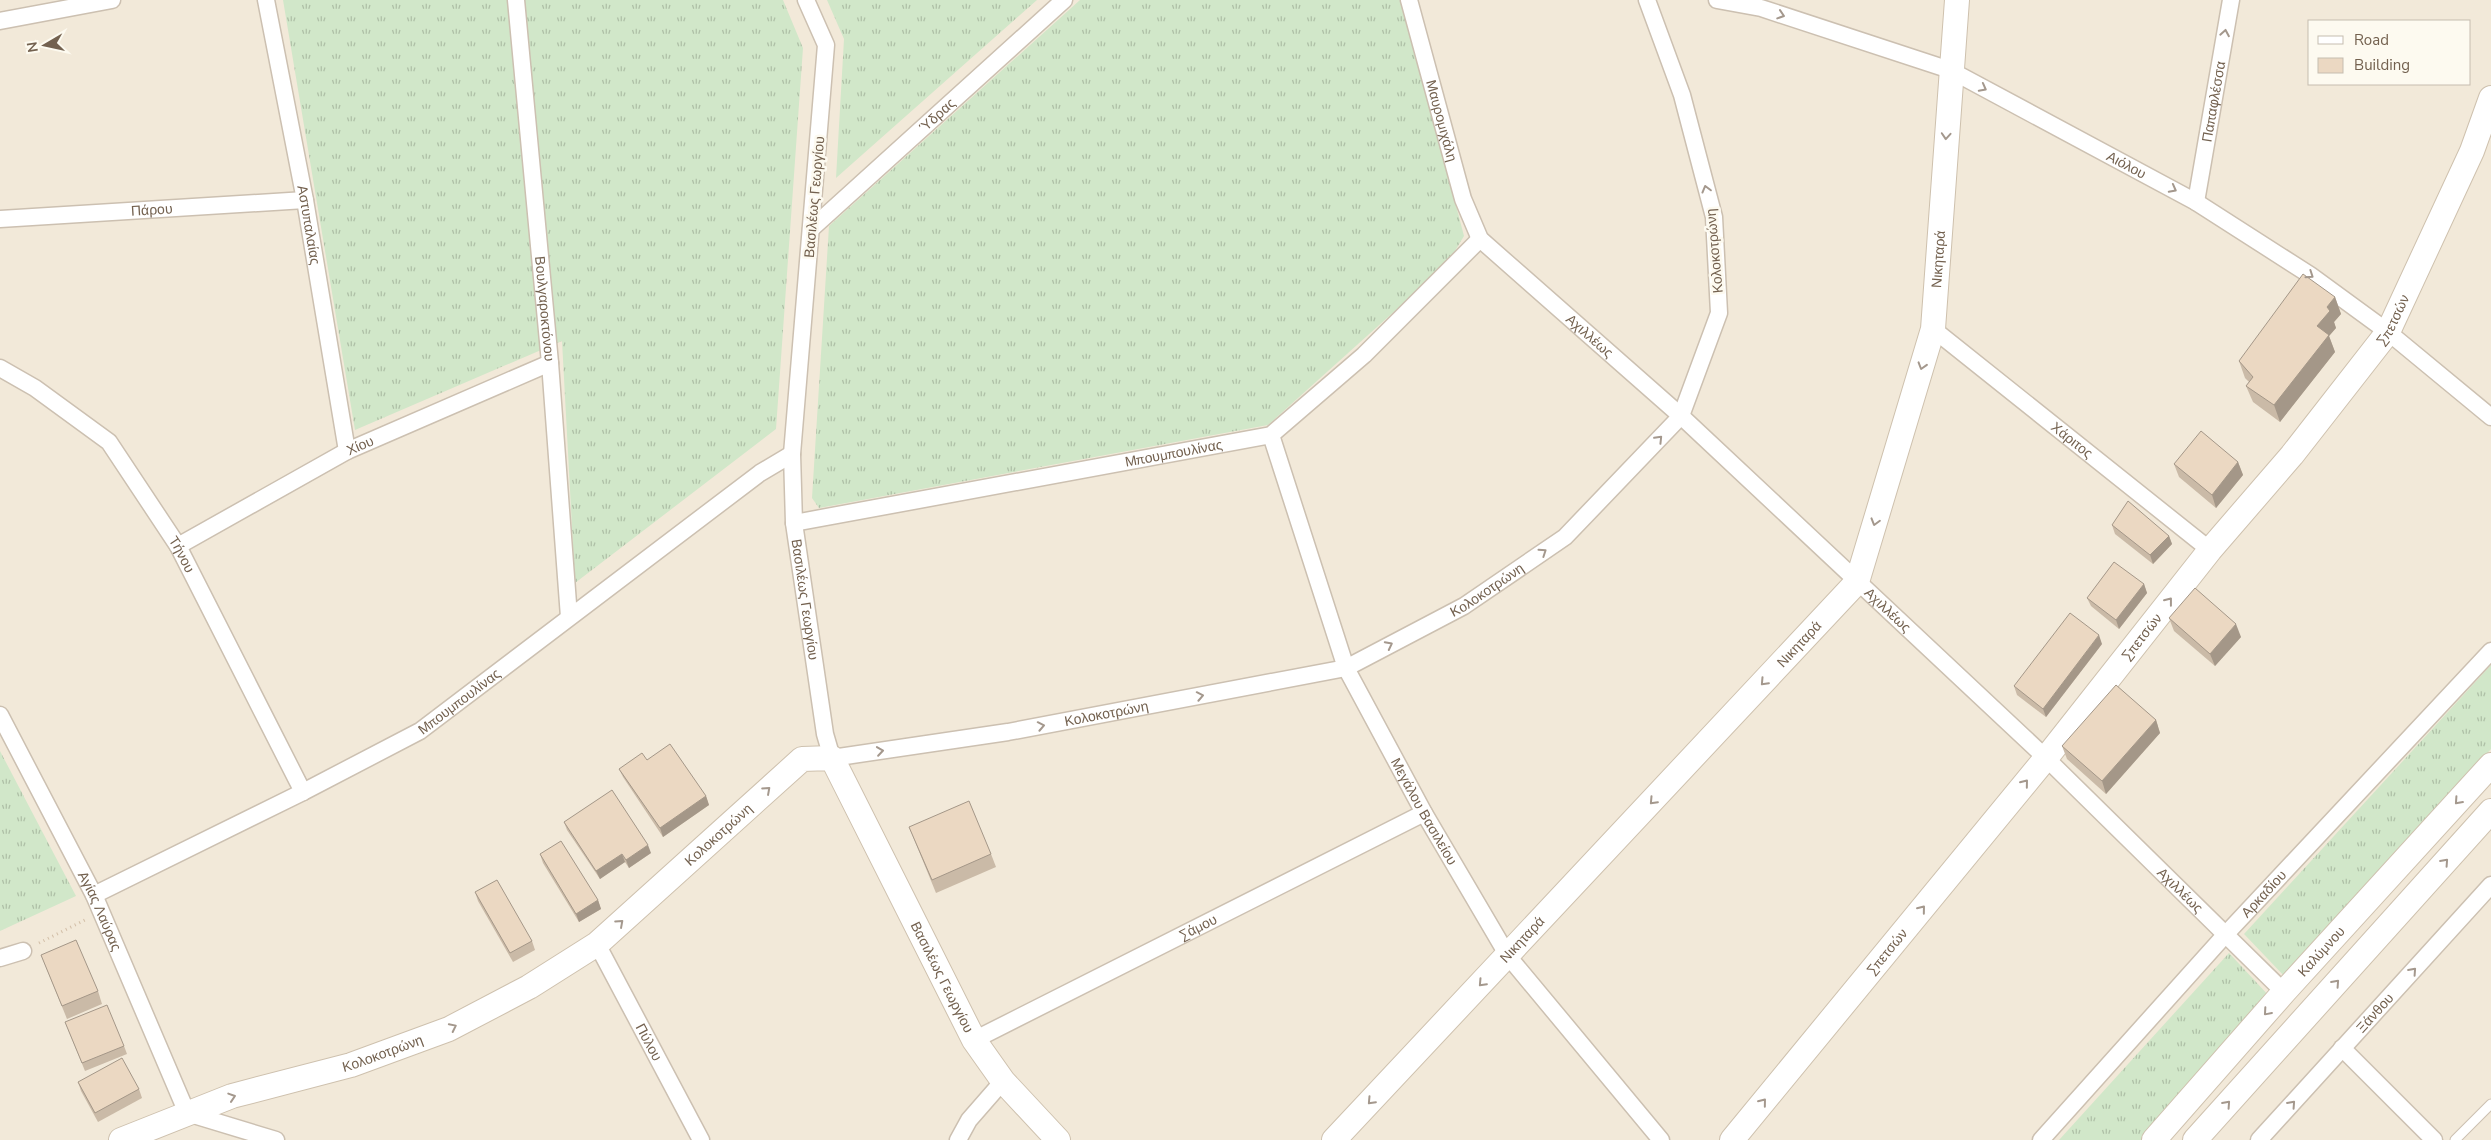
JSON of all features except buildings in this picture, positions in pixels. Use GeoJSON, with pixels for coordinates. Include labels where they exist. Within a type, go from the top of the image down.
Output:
{"type":"FeatureCollection","features":[{"type":"Feature","properties":{"kind":"street"},"geometry":{"type":"LineString","coordinates":[[0,21],[112,0]]}},
{"type":"Feature","properties":{"kind":"street","name":"Αστυπαλαίας"},"geometry":{"type":"LineString","coordinates":[[266,0],[304,200],[347,451]]}},
{"type":"Feature","properties":{"kind":"street","name":"Βουλγαροκτόνου"},"geometry":{"type":"LineString","coordinates":[[516,0],[550,363],[569,617]]}},
{"type":"Feature","properties":{"kind":"street","name":"Βασιλέως Γεωργίου"},"geometry":{"type":"LineString","coordinates":[[806,0],[826,45],[792,454],[794,524],[825,734],[832,758],[974,1040],[1003,1081],[1058,1140]]}},
{"type":"Feature","properties":{"kind":"street","name":"Ύδρας"},"geometry":{"type":"LineString","coordinates":[[811,229],[1064,0]]}},
{"type":"Feature","properties":{"kind":"street","name":"Μαυρομιχάλη"},"geometry":{"type":"LineString","coordinates":[[1409,0],[1463,198],[1480,239]]}},
{"type":"Feature","properties":{"kind":"street","name":"Κολοκοτρώνη"},"geometry":{"type":"LineString","coordinates":[[122,1140],[232,1096],[351,1065],[449,1029],[529,987],[597,944],[802,759],[832,758],[1008,732],[1346,668],[1464,606],[1565,537],[1681,416],[1719,313],[1714,217],[1682,95],[1647,0]]}},
{"type":"Feature","properties":{"kind":"street","name":"Αιόλου"},"geometry":{"type":"LineString","coordinates":[[1717,0],[1760,4],[1950,70],[2196,202],[2310,275],[2388,332],[2491,417]]}},
{"type":"Feature","properties":{"kind":"street","name":"Νικηταρά"},"geometry":{"type":"LineString","coordinates":[[1334,1140],[1857,582],[1933,329],[1950,70],[1957,0]]}},
{"type":"Feature","properties":{"kind":"street","name":"Παπαφλέσσα"},"geometry":{"type":"LineString","coordinates":[[2196,202],[2231,0]]}},
{"type":"Feature","properties":{"kind":"street","name":"Σπετσών"},"geometry":{"type":"LineString","coordinates":[[1732,1140],[2046,758],[2210,550],[2292,455],[2388,332],[2472,151],[2491,98]]}},
{"type":"Feature","properties":{"kind":"street","name":"Πάρου"},"geometry":{"type":"LineString","coordinates":[[0,219],[304,200]]}},
{"type":"Feature","properties":{"kind":"street"},"geometry":{"type":"LineString","coordinates":[[1271,436],[1364,355],[1480,239]]}},
{"type":"Feature","properties":{"kind":"street","name":"Αχιλλέως"},"geometry":{"type":"LineString","coordinates":[[1480,239],[1681,416],[2046,758],[2284,992]]}},
{"type":"Feature","properties":{"kind":"street","name":"Χάριτος"},"geometry":{"type":"LineString","coordinates":[[1933,329],[2210,550]]}},
{"type":"Feature","properties":{"kind":"street","name":"Χίου"},"geometry":{"type":"LineString","coordinates":[[178,546],[347,451],[550,363]]}},
{"type":"Feature","properties":{"kind":"street","name":"Τήνου"},"geometry":{"type":"LineString","coordinates":[[0,368],[35,388],[109,442],[178,546],[303,792]]}},
{"type":"Feature","properties":{"kind":"street","name":"Μπουμπουλίνας"},"geometry":{"type":"LineString","coordinates":[[794,524],[1271,436]]}},
{"type":"Feature","properties":{"kind":"street","name":"Μεγάλου Βασιλείου"},"geometry":{"type":"LineString","coordinates":[[1271,436],[1346,668],[1424,813],[1508,956],[1661,1140]]}},
{"type":"Feature","properties":{"kind":"street","name":"Μπουμπουλίνας"},"geometry":{"type":"LineString","coordinates":[[94,895],[303,792],[420,731],[760,473],[792,454]]}},
{"type":"Feature","properties":{"kind":"street","name":"Αρκαδίου"},"geometry":{"type":"LineString","coordinates":[[2041,1140],[2226,934],[2491,651]]}},
{"type":"Feature","properties":{"kind":"street","name":"Αγίας Λαύρας"},"geometry":{"type":"LineString","coordinates":[[0,715],[94,895],[187,1113]]}},
{"type":"Feature","properties":{"kind":"street","name":"Καλύμνου"},"geometry":{"type":"LineString","coordinates":[[2154,1140],[2284,992],[2491,765]]}},
{"type":"Feature","properties":{"kind":"street"},"geometry":{"type":"LineString","coordinates":[[2194,1140],[2491,811]]}},
{"type":"Feature","properties":{"kind":"street","name":"Σάμου"},"geometry":{"type":"LineString","coordinates":[[974,1040],[1424,813]]}},
{"type":"Feature","properties":{"kind":"street","name":"Ξάνθου"},"geometry":{"type":"LineString","coordinates":[[2259,1140],[2491,885]]}},
{"type":"Feature","properties":{"kind":"street","name":"Πύλου"},"geometry":{"type":"LineString","coordinates":[[597,944],[701,1140]]}},
{"type":"Feature","properties":{"kind":"street"},"geometry":{"type":"LineString","coordinates":[[0,958],[23,951]]}},
{"type":"Feature","properties":{"kind":"street"},"geometry":{"type":"LineString","coordinates":[[2342,1048],[2434,1140]]}},
{"type":"Feature","properties":{"kind":"street"},"geometry":{"type":"LineString","coordinates":[[958,1140],[969,1120],[1003,1081]]}},
{"type":"Feature","properties":{"kind":"street"},"geometry":{"type":"LineString","coordinates":[[187,1113],[276,1140]]}},
{"type":"Feature","properties":{"kind":"lane"},"geometry":{"type":"LineString","coordinates":[[2454,1140],[2491,1104]]}},
{"type":"Feature","properties":{"kind":"path"},"geometry":{"type":"LineString","coordinates":[[23,951],[101,912]]}},
{"type":"Feature","properties":{"kind":"shaded area"},"geometry":{"type":"Polygon","coordinates":[[[0,0],[2491,0],[2491,1140],[0,1140],[0,0]]]}},
{"type":"Feature","properties":{"kind":"green space"},"geometry":{"type":"Polygon","coordinates":[[[283,0],[783,0],[803,48],[776,429],[575,583],[562,341],[355,430],[283,0]]]}},
{"type":"Feature","properties":{"kind":"green space"},"geometry":{"type":"Polygon","coordinates":[[[827,0],[1037,0],[836,178],[844,39],[827,0]]]}},
{"type":"Feature","properties":{"kind":"green space"},"geometry":{"type":"Polygon","coordinates":[[[1080,0],[1402,0],[1464,236],[1447,264],[1268,425],[819,508],[812,498],[829,226],[1080,0]]]}},
{"type":"Feature","properties":{"kind":"green space"},"geometry":{"type":"Polygon","coordinates":[[[2491,665],[2491,749],[2287,979],[2244,934],[2491,665]]]}},
{"type":"Feature","properties":{"kind":"green space"},"geometry":{"type":"Polygon","coordinates":[[[0,751],[76,896],[0,931],[0,751]]]}},
{"type":"Feature","properties":{"kind":"green space"},"geometry":{"type":"Polygon","coordinates":[[[2229,953],[2270,997],[2142,1140],[2059,1140],[2229,953]]]}}]}
